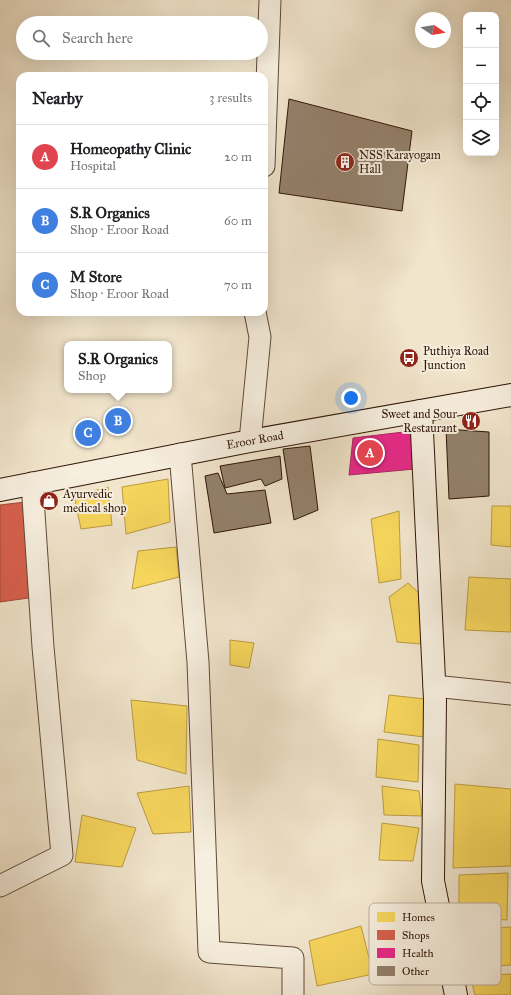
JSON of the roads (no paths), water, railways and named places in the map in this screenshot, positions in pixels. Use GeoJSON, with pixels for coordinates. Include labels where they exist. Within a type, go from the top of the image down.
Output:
{"type":"FeatureCollection","features":[{"type":"Feature","properties":{"kind":"main road","name":"Eroor Road"},"geometry":{"type":"LineString","coordinates":[[0,490],[180,454],[511,395]]}},
{"type":"Feature","properties":{"kind":"main road"},"geometry":{"type":"LineString","coordinates":[[421,411],[434,686],[433,881],[437,903]]}},
{"type":"Feature","properties":{"kind":"main road"},"geometry":{"type":"LineString","coordinates":[[454,985],[456,995]]}},
{"type":"Feature","properties":{"kind":"street"},"geometry":{"type":"LineString","coordinates":[[268,55],[270,0]]}},
{"type":"Feature","properties":{"kind":"street"},"geometry":{"type":"LineString","coordinates":[[267,72],[268,60]]}},
{"type":"Feature","properties":{"kind":"street"},"geometry":{"type":"LineString","coordinates":[[250,441],[260,337],[256,316]]}},
{"type":"Feature","properties":{"kind":"street"},"geometry":{"type":"LineString","coordinates":[[180,454],[198,662],[209,952],[293,958],[293,995]]}},
{"type":"Feature","properties":{"kind":"street"},"geometry":{"type":"LineString","coordinates":[[0,886],[62,856],[43,647],[32,483]]}},
{"type":"Feature","properties":{"kind":"street"},"geometry":{"type":"LineString","coordinates":[[434,686],[511,694]]}},
{"type":"Feature","properties":{"kind":"place","name":"NSS Karayogam Hall"},"geometry":{"type":"Point","coordinates":[345,162]}},
{"type":"Feature","properties":{"kind":"place","name":"Puthiya Road Junction"},"geometry":{"type":"Point","coordinates":[409,358]}},
{"type":"Feature","properties":{"kind":"place","name":"S.R Organics"},"geometry":{"type":"Point","coordinates":[118,421]}},
{"type":"Feature","properties":{"kind":"place","name":"Sweet and Sour Restaurant"},"geometry":{"type":"Point","coordinates":[471,421]}},
{"type":"Feature","properties":{"kind":"place","name":"M Store"},"geometry":{"type":"Point","coordinates":[88,433]}},
{"type":"Feature","properties":{"kind":"place","name":"Homeopathy Clinic"},"geometry":{"type":"Point","coordinates":[370,453]}},
{"type":"Feature","properties":{"kind":"place","name":"Ayurvedic medical shop"},"geometry":{"type":"Point","coordinates":[49,501]}}]}
